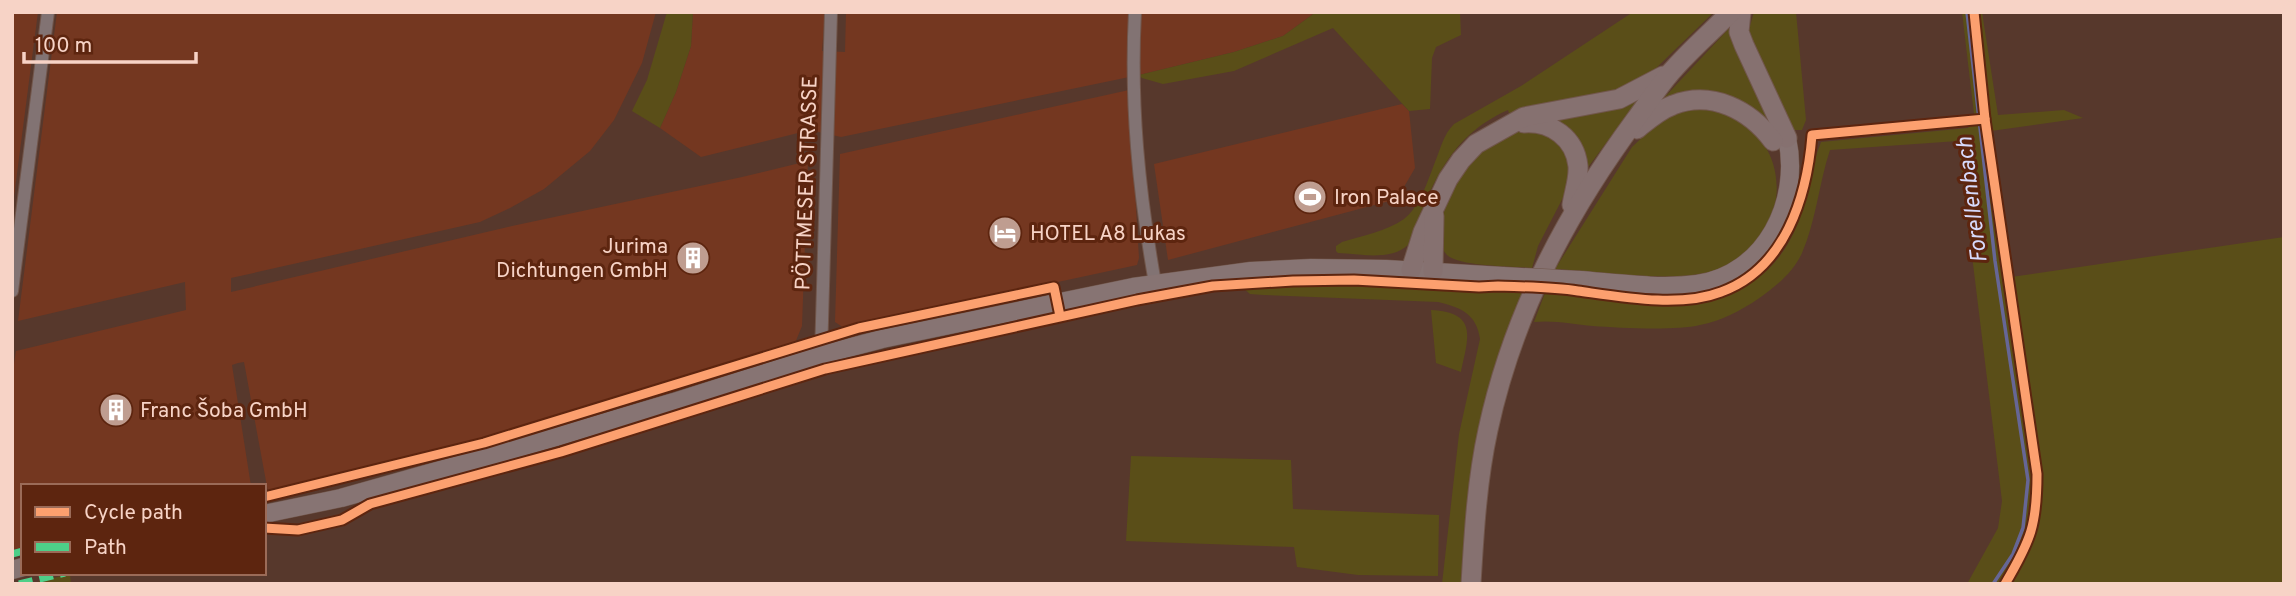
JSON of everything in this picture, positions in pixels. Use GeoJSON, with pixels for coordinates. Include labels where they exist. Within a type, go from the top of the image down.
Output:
{"type":"FeatureCollection","features":[{"type":"Feature","properties":{"kind":"main road"},"geometry":{"type":"LineString","coordinates":[[1471,584],[1475,524],[1488,431],[1521,319],[1571,215],[1619,142],[1671,72],[1731,12]]}},
{"type":"Feature","properties":{"kind":"main road"},"geometry":{"type":"LineString","coordinates":[[266,514],[341,498],[546,440],[821,355],[906,333],[1155,284],[1272,269],[1411,270],[1667,285],[1697,284],[1726,275],[1741,267],[1766,244],[1779,220],[1788,187],[1780,139],[1739,32],[1741,12]]}},
{"type":"Feature","properties":{"kind":"main road"},"geometry":{"type":"LineString","coordinates":[[1411,270],[1420,240],[1448,179],[1476,144],[1512,123],[1536,113],[1619,99],[1671,72]]}},
{"type":"Feature","properties":{"kind":"main road"},"geometry":{"type":"LineString","coordinates":[[1619,142],[1661,110],[1688,100],[1726,104],[1748,115],[1780,139]]}},
{"type":"Feature","properties":{"kind":"main road"},"geometry":{"type":"LineString","coordinates":[[1512,123],[1534,122],[1548,125],[1572,146],[1578,168],[1571,215]]}},
{"type":"Feature","properties":{"kind":"main road"},"geometry":{"type":"LineString","coordinates":[[1433,271],[1435,208]]}},
{"type":"Feature","properties":{"kind":"street"},"geometry":{"type":"LineString","coordinates":[[12,291],[48,12]]}},
{"type":"Feature","properties":{"kind":"street","name":"PÖTTMESER STRASSE"},"geometry":{"type":"LineString","coordinates":[[821,355],[831,12]]}},
{"type":"Feature","properties":{"kind":"street"},"geometry":{"type":"LineString","coordinates":[[1135,12],[1132,73],[1140,183],[1155,284]]}},
{"type":"Feature","properties":{"kind":"shaded area"},"geometry":{"type":"Polygon","coordinates":[[[12,12],[38,12],[12,212],[12,12]]]}},
{"type":"Feature","properties":{"kind":"shaded area"},"geometry":{"type":"Polygon","coordinates":[[[57,12],[656,12],[642,63],[614,120],[590,151],[544,189],[480,222],[231,278],[231,292],[512,226],[808,161],[802,326],[795,343],[559,418],[437,452],[268,492],[244,362],[238,363],[232,365],[251,484],[21,484],[21,548],[12,550],[12,376],[16,351],[186,310],[185,282],[18,321],[57,12]]]}},
{"type":"Feature","properties":{"kind":"shaded area"},"geometry":{"type":"Polygon","coordinates":[[[667,12],[693,12],[691,46],[676,92],[660,128],[632,111],[647,80],[667,12]]]}},
{"type":"Feature","properties":{"kind":"shaded area"},"geometry":{"type":"Polygon","coordinates":[[[693,12],[825,12],[822,51],[845,52],[846,12],[1316,12],[1283,36],[1234,52],[1139,75],[841,137],[810,130],[701,157],[660,128],[676,92],[691,46],[693,12]]]}},
{"type":"Feature","properties":{"kind":"shaded area"},"geometry":{"type":"Polygon","coordinates":[[[1316,12],[1460,12],[1461,35],[1436,47],[1432,58],[1430,109],[1409,111],[1333,28],[1234,71],[1163,84],[1139,75],[1234,52],[1283,36],[1316,12]]]}},
{"type":"Feature","properties":{"kind":"shaded area"},"geometry":{"type":"Polygon","coordinates":[[[1633,12],[1714,12],[1649,75],[1621,91],[1509,113],[1508,110],[1487,121],[1470,134],[1444,166],[1408,245],[1401,250],[1384,255],[1336,251],[1336,246],[1342,242],[1390,227],[1410,214],[1423,193],[1445,137],[1454,124],[1521,86],[1633,12]]]}},
{"type":"Feature","properties":{"kind":"shaded area"},"geometry":{"type":"Polygon","coordinates":[[[1754,12],[1796,12],[1806,120],[1802,130],[1793,130],[1748,33],[1754,12]]]}},
{"type":"Feature","properties":{"kind":"shaded area"},"geometry":{"type":"Polygon","coordinates":[[[1962,12],[1982,12],[1998,115],[2064,110],[2083,118],[1984,132],[2033,477],[2028,521],[1999,584],[1967,584],[1998,528],[2002,501],[1958,141],[1830,150],[1811,228],[1798,260],[1771,290],[1723,318],[1689,327],[1662,328],[1534,322],[1545,293],[1653,303],[1688,302],[1722,296],[1752,282],[1777,259],[1797,225],[1821,142],[1968,128],[1974,120],[1974,114],[1962,12]]]}},
{"type":"Feature","properties":{"kind":"shaded area"},"geometry":{"type":"Polygon","coordinates":[[[1735,22],[1775,128],[1762,116],[1662,100],[1735,22]]]}},
{"type":"Feature","properties":{"kind":"shaded area"},"geometry":{"type":"Polygon","coordinates":[[[1129,90],[1139,258],[1137,265],[844,328],[835,322],[840,154],[1129,90]]]}},
{"type":"Feature","properties":{"kind":"shaded area"},"geometry":{"type":"Polygon","coordinates":[[[1641,96],[1586,170],[1545,118],[1641,96]]]}},
{"type":"Feature","properties":{"kind":"shaded area"},"geometry":{"type":"Polygon","coordinates":[[[1402,104],[1409,111],[1415,168],[1397,199],[1168,260],[1154,164],[1402,104]]]}},
{"type":"Feature","properties":{"kind":"shaded area"},"geometry":{"type":"Polygon","coordinates":[[[1689,109],[1724,114],[1750,129],[1768,151],[1776,176],[1775,204],[1765,230],[1745,253],[1716,270],[1699,274],[1637,276],[1555,269],[1632,147],[1662,119],[1689,109]]]}},
{"type":"Feature","properties":{"kind":"shaded area"},"geometry":{"type":"Polygon","coordinates":[[[1528,129],[1553,135],[1570,157],[1569,186],[1538,246],[1532,268],[1475,264],[1447,255],[1441,244],[1443,215],[1466,169],[1483,149],[1511,134],[1528,129]]]}},
{"type":"Feature","properties":{"kind":"shaded area"},"geometry":{"type":"Polygon","coordinates":[[[2284,237],[2284,584],[2010,584],[2034,536],[2042,482],[2011,277],[2284,237]]]}},
{"type":"Feature","properties":{"kind":"shaded area"},"geometry":{"type":"Polygon","coordinates":[[[1290,285],[1524,291],[1468,498],[1461,584],[1442,584],[1459,434],[1480,339],[1475,323],[1460,309],[1438,302],[1250,294],[1243,288],[1290,285]]]}},
{"type":"Feature","properties":{"kind":"shaded area"},"geometry":{"type":"Polygon","coordinates":[[[1431,310],[1457,316],[1467,329],[1461,372],[1436,363],[1431,310]]]}},
{"type":"Feature","properties":{"kind":"shaded area"},"geometry":{"type":"Polygon","coordinates":[[[1131,456],[1291,460],[1293,509],[1439,515],[1438,576],[1358,575],[1297,567],[1294,547],[1126,541],[1131,456]]]}},
{"type":"Feature","properties":{"kind":"shaded area"},"geometry":{"type":"Polygon","coordinates":[[[66,575],[70,575],[71,584],[29,584],[66,575]]]}},
{"type":"Feature","properties":{"kind":"waterway","name":"Forellenbach"},"geometry":{"type":"LineString","coordinates":[[1967,12],[1995,261],[2028,480],[2023,528],[2013,554],[1993,584]]}},
{"type":"Feature","properties":{"kind":"marked path"},"geometry":{"type":"LineString","coordinates":[[12,554],[21,552]]}},
{"type":"Feature","properties":{"kind":"marked path"},"geometry":{"type":"LineString","coordinates":[[19,584],[57,575]]}},
{"type":"Feature","properties":{"kind":"cycle path"},"geometry":{"type":"LineString","coordinates":[[1974,12],[1985,119],[2037,474],[2036,507],[2031,532],[2005,584]]}},
{"type":"Feature","properties":{"kind":"cycle path"},"geometry":{"type":"LineString","coordinates":[[266,528],[298,530],[342,520],[370,504],[561,452],[825,369],[1137,300],[1213,286],[1354,280],[1548,288],[1650,300],[1705,297],[1743,281],[1777,249],[1798,206],[1805,182],[1812,135],[1985,119]]}},
{"type":"Feature","properties":{"kind":"cycle path"},"geometry":{"type":"LineString","coordinates":[[266,497],[484,443],[859,328],[1054,287],[1060,316]]}},
{"type":"Feature","properties":{"kind":"place","name":"Iron Palace"},"geometry":{"type":"Point","coordinates":[1310,197]}},
{"type":"Feature","properties":{"kind":"place","name":"HOTEL A8 Lukas"},"geometry":{"type":"Point","coordinates":[1005,233]}},
{"type":"Feature","properties":{"kind":"place","name":"Jurima Dichtungen GmbH"},"geometry":{"type":"Point","coordinates":[693,258]}},
{"type":"Feature","properties":{"kind":"place","name":"Franc Šoba GmbH"},"geometry":{"type":"Point","coordinates":[116,410]}}]}
